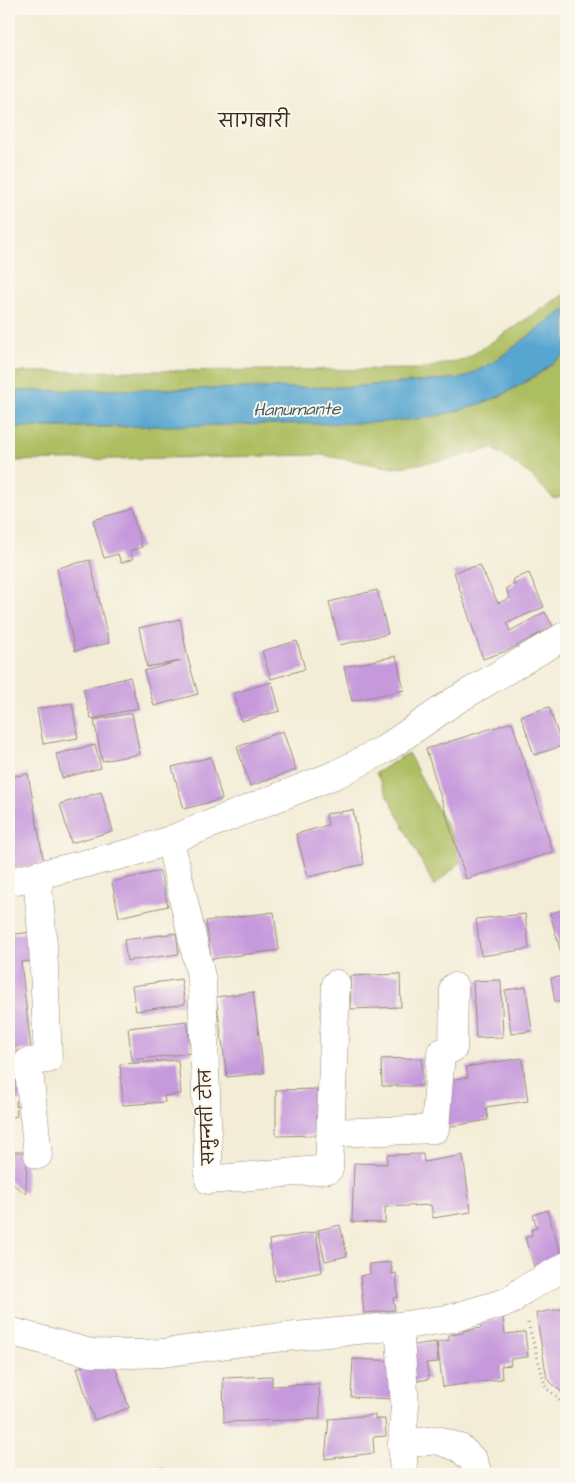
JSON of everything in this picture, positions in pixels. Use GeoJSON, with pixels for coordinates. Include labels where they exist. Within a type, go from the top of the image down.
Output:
{"type":"FeatureCollection","features":[{"type":"Feature","properties":{"kind":"street"},"geometry":{"type":"LineString","coordinates":[[9,882],[134,852],[170,840],[337,774],[384,749],[453,702],[566,635]]}},
{"type":"Feature","properties":{"kind":"street","name":"समुन्नती टोल"},"geometry":{"type":"LineString","coordinates":[[170,840],[202,981],[209,1180],[330,1169],[336,984]]}},
{"type":"Feature","properties":{"kind":"street"},"geometry":{"type":"LineString","coordinates":[[36,875],[43,945],[48,1059],[28,1062],[38,1154]]}},
{"type":"Feature","properties":{"kind":"street"},"geometry":{"type":"LineString","coordinates":[[331,1133],[435,1129],[441,1053],[453,1048],[454,987]]}},
{"type":"Feature","properties":{"kind":"street"},"geometry":{"type":"LineString","coordinates":[[9,1331],[91,1353],[163,1354],[265,1339],[399,1326],[453,1318],[510,1301],[522,1291],[566,1266]]}},
{"type":"Feature","properties":{"kind":"street"},"geometry":{"type":"LineString","coordinates":[[399,1326],[405,1405],[402,1444],[404,1474]]}},
{"type":"Feature","properties":{"kind":"street"},"geometry":{"type":"LineString","coordinates":[[402,1444],[437,1440],[460,1448],[473,1460],[478,1474]]}},
{"type":"Feature","properties":{"kind":"path"},"geometry":{"type":"LineString","coordinates":[[522,1291],[532,1341],[546,1388],[556,1396],[566,1412]]}},
{"type":"Feature","properties":{"kind":"green space"},"geometry":{"type":"Polygon","coordinates":[[[566,293],[566,309],[492,363],[463,378],[351,387],[9,391],[9,372],[421,369],[466,359],[566,293]]]}},
{"type":"Feature","properties":{"kind":"green space"},"geometry":{"type":"Polygon","coordinates":[[[566,353],[566,496],[554,499],[528,473],[492,448],[449,459],[394,468],[321,455],[9,461],[9,427],[121,427],[457,411],[499,397],[538,375],[566,353]]]}},
{"type":"Feature","properties":{"kind":"green space"},"geometry":{"type":"Polygon","coordinates":[[[408,753],[464,859],[434,886],[376,773],[408,753]]]}},
{"type":"Feature","properties":{"kind":"water","name":"Hanumante"},"geometry":{"type":"Polygon","coordinates":[[[566,309],[566,353],[541,372],[501,395],[472,407],[435,416],[392,421],[347,423],[9,427],[9,391],[351,387],[463,378],[492,363],[566,309]]]}},
{"type":"Feature","properties":{"kind":"building"},"geometry":{"type":"Polygon","coordinates":[[[131,509],[142,547],[130,551],[133,559],[121,563],[118,554],[104,558],[93,520],[131,509]]]}},
{"type":"Feature","properties":{"kind":"building"},"geometry":{"type":"Polygon","coordinates":[[[90,560],[109,643],[75,651],[57,568],[90,560]]]}},
{"type":"Feature","properties":{"kind":"building"},"geometry":{"type":"Polygon","coordinates":[[[480,565],[498,603],[510,598],[506,588],[515,584],[513,579],[529,573],[544,607],[507,623],[510,631],[545,612],[553,626],[509,650],[483,659],[454,572],[480,565]]]}},
{"type":"Feature","properties":{"kind":"building"},"geometry":{"type":"Polygon","coordinates":[[[377,590],[388,634],[340,645],[329,602],[377,590]]]}},
{"type":"Feature","properties":{"kind":"building"},"geometry":{"type":"Polygon","coordinates":[[[180,619],[188,659],[198,694],[154,706],[144,671],[181,661],[147,667],[139,628],[180,619]]]}},
{"type":"Feature","properties":{"kind":"building"},"geometry":{"type":"Polygon","coordinates":[[[297,641],[305,669],[271,679],[262,651],[297,641]]]}},
{"type":"Feature","properties":{"kind":"building"},"geometry":{"type":"Polygon","coordinates":[[[396,656],[404,690],[352,701],[344,667],[396,656]]]}},
{"type":"Feature","properties":{"kind":"building"},"geometry":{"type":"Polygon","coordinates":[[[130,677],[138,708],[91,719],[83,689],[130,677]]]}},
{"type":"Feature","properties":{"kind":"building"},"geometry":{"type":"Polygon","coordinates":[[[272,682],[280,711],[241,721],[234,693],[272,682]]]}},
{"type":"Feature","properties":{"kind":"building"},"geometry":{"type":"Polygon","coordinates":[[[72,703],[78,738],[43,744],[37,709],[72,703]]]}},
{"type":"Feature","properties":{"kind":"building"},"geometry":{"type":"Polygon","coordinates":[[[549,707],[562,746],[534,755],[521,716],[549,707]]]}},
{"type":"Feature","properties":{"kind":"building"},"geometry":{"type":"Polygon","coordinates":[[[132,713],[140,754],[102,761],[94,720],[132,713]]]}},
{"type":"Feature","properties":{"kind":"building"},"geometry":{"type":"Polygon","coordinates":[[[512,722],[553,852],[466,879],[426,749],[512,722]]]}},
{"type":"Feature","properties":{"kind":"building"},"geometry":{"type":"Polygon","coordinates":[[[283,731],[296,770],[250,786],[237,747],[283,731]]]}},
{"type":"Feature","properties":{"kind":"building"},"geometry":{"type":"Polygon","coordinates":[[[95,745],[101,768],[62,778],[56,754],[95,745]]]}},
{"type":"Feature","properties":{"kind":"building"},"geometry":{"type":"Polygon","coordinates":[[[211,757],[222,799],[184,809],[172,767],[211,757]]]}},
{"type":"Feature","properties":{"kind":"building"},"geometry":{"type":"Polygon","coordinates":[[[28,774],[44,863],[9,870],[9,777],[28,774]]]}},
{"type":"Feature","properties":{"kind":"building"},"geometry":{"type":"Polygon","coordinates":[[[101,792],[113,831],[71,843],[60,804],[101,792]]]}},
{"type":"Feature","properties":{"kind":"building"},"geometry":{"type":"Polygon","coordinates":[[[353,810],[364,864],[308,877],[296,834],[328,825],[326,814],[353,810]]]}},
{"type":"Feature","properties":{"kind":"building"},"geometry":{"type":"Polygon","coordinates":[[[160,871],[168,906],[119,917],[112,882],[160,871]]]}},
{"type":"Feature","properties":{"kind":"building"},"geometry":{"type":"Polygon","coordinates":[[[566,909],[566,963],[564,964],[550,913],[566,909]]]}},
{"type":"Feature","properties":{"kind":"building"},"geometry":{"type":"Polygon","coordinates":[[[274,912],[279,950],[211,959],[206,921],[274,912]]]}},
{"type":"Feature","properties":{"kind":"building"},"geometry":{"type":"Polygon","coordinates":[[[525,914],[529,949],[481,956],[476,919],[525,914]]]}},
{"type":"Feature","properties":{"kind":"building"},"geometry":{"type":"Polygon","coordinates":[[[32,932],[36,961],[21,962],[31,1049],[9,1052],[9,935],[32,932]]]}},
{"type":"Feature","properties":{"kind":"building"},"geometry":{"type":"Polygon","coordinates":[[[176,933],[179,954],[127,961],[124,940],[176,933]]]}},
{"type":"Feature","properties":{"kind":"building"},"geometry":{"type":"Polygon","coordinates":[[[400,974],[401,1007],[351,1009],[350,976],[400,974]]]}},
{"type":"Feature","properties":{"kind":"building"},"geometry":{"type":"Polygon","coordinates":[[[566,976],[566,1001],[555,1002],[551,978],[566,976]]]}},
{"type":"Feature","properties":{"kind":"building"},"geometry":{"type":"Polygon","coordinates":[[[181,979],[185,1004],[136,1011],[132,986],[181,979]]]}},
{"type":"Feature","properties":{"kind":"building"},"geometry":{"type":"Polygon","coordinates":[[[501,980],[503,1037],[476,1038],[473,981],[501,980]]]}},
{"type":"Feature","properties":{"kind":"building"},"geometry":{"type":"Polygon","coordinates":[[[526,987],[532,1031],[511,1034],[505,990],[526,987]]]}},
{"type":"Feature","properties":{"kind":"building"},"geometry":{"type":"Polygon","coordinates":[[[253,992],[264,1073],[227,1077],[216,997],[253,992]]]}},
{"type":"Feature","properties":{"kind":"building"},"geometry":{"type":"Polygon","coordinates":[[[187,1021],[191,1053],[132,1060],[128,1028],[187,1021]]]}},
{"type":"Feature","properties":{"kind":"building"},"geometry":{"type":"Polygon","coordinates":[[[422,1058],[422,1086],[382,1086],[381,1059],[422,1058]]]}},
{"type":"Feature","properties":{"kind":"building"},"geometry":{"type":"Polygon","coordinates":[[[522,1058],[528,1101],[486,1107],[488,1120],[446,1127],[440,1081],[468,1077],[466,1067],[522,1058]]]}},
{"type":"Feature","properties":{"kind":"building"},"geometry":{"type":"Polygon","coordinates":[[[178,1060],[181,1094],[164,1096],[165,1102],[123,1105],[120,1064],[178,1060]]]}},
{"type":"Feature","properties":{"kind":"building"},"geometry":{"type":"Polygon","coordinates":[[[19,1078],[21,1101],[16,1101],[17,1116],[9,1118],[9,1079],[19,1078]]]}},
{"type":"Feature","properties":{"kind":"building"},"geometry":{"type":"Polygon","coordinates":[[[317,1089],[318,1135],[276,1136],[276,1090],[317,1089]]]}},
{"type":"Feature","properties":{"kind":"building"},"geometry":{"type":"Polygon","coordinates":[[[9,1152],[27,1152],[26,1194],[9,1181],[9,1152]]]}},
{"type":"Feature","properties":{"kind":"building"},"geometry":{"type":"Polygon","coordinates":[[[423,1154],[424,1162],[463,1155],[471,1212],[433,1218],[431,1205],[385,1207],[385,1223],[352,1222],[354,1163],[387,1164],[387,1155],[423,1154]]]}},
{"type":"Feature","properties":{"kind":"building"},"geometry":{"type":"Polygon","coordinates":[[[547,1210],[563,1260],[535,1269],[525,1238],[532,1235],[531,1230],[537,1228],[533,1215],[547,1210]]]}},
{"type":"Feature","properties":{"kind":"building"},"geometry":{"type":"Polygon","coordinates":[[[340,1225],[347,1256],[325,1261],[318,1230],[340,1225]]]}},
{"type":"Feature","properties":{"kind":"building"},"geometry":{"type":"Polygon","coordinates":[[[316,1232],[322,1272],[275,1281],[269,1240],[316,1232]]]}},
{"type":"Feature","properties":{"kind":"building"},"geometry":{"type":"Polygon","coordinates":[[[391,1262],[392,1274],[396,1273],[398,1297],[393,1298],[395,1310],[364,1313],[360,1276],[370,1274],[369,1264],[391,1262]]]}},
{"type":"Feature","properties":{"kind":"building"},"geometry":{"type":"Polygon","coordinates":[[[566,1308],[566,1396],[547,1379],[536,1313],[566,1308]]]}},
{"type":"Feature","properties":{"kind":"building"},"geometry":{"type":"Polygon","coordinates":[[[503,1318],[505,1334],[525,1332],[528,1357],[510,1359],[511,1365],[501,1366],[502,1379],[443,1387],[437,1342],[449,1340],[449,1335],[481,1328],[480,1321],[503,1318]]]}},
{"type":"Feature","properties":{"kind":"building"},"geometry":{"type":"Polygon","coordinates":[[[436,1342],[438,1362],[426,1363],[429,1379],[412,1382],[407,1346],[436,1342]]]}},
{"type":"Feature","properties":{"kind":"building"},"geometry":{"type":"Polygon","coordinates":[[[112,1357],[129,1408],[94,1420],[77,1368],[112,1357]]]}},
{"type":"Feature","properties":{"kind":"building"},"geometry":{"type":"Polygon","coordinates":[[[353,1359],[398,1361],[396,1399],[351,1397],[353,1359]]]}},
{"type":"Feature","properties":{"kind":"building"},"geometry":{"type":"Polygon","coordinates":[[[272,1376],[272,1386],[319,1384],[320,1419],[224,1422],[223,1378],[272,1376]]]}},
{"type":"Feature","properties":{"kind":"building"},"geometry":{"type":"Polygon","coordinates":[[[375,1415],[375,1419],[385,1419],[386,1436],[373,1437],[374,1453],[325,1459],[329,1419],[375,1415]]]}},
{"type":"Feature","properties":{"kind":"building"},"geometry":{"type":"Polygon","coordinates":[[[163,1468],[163,1474],[108,1473],[163,1468]]]}},
{"type":"Feature","properties":{"kind":"district","name":"सागबारी"},"geometry":{"type":"Point","coordinates":[254,121]}}]}
